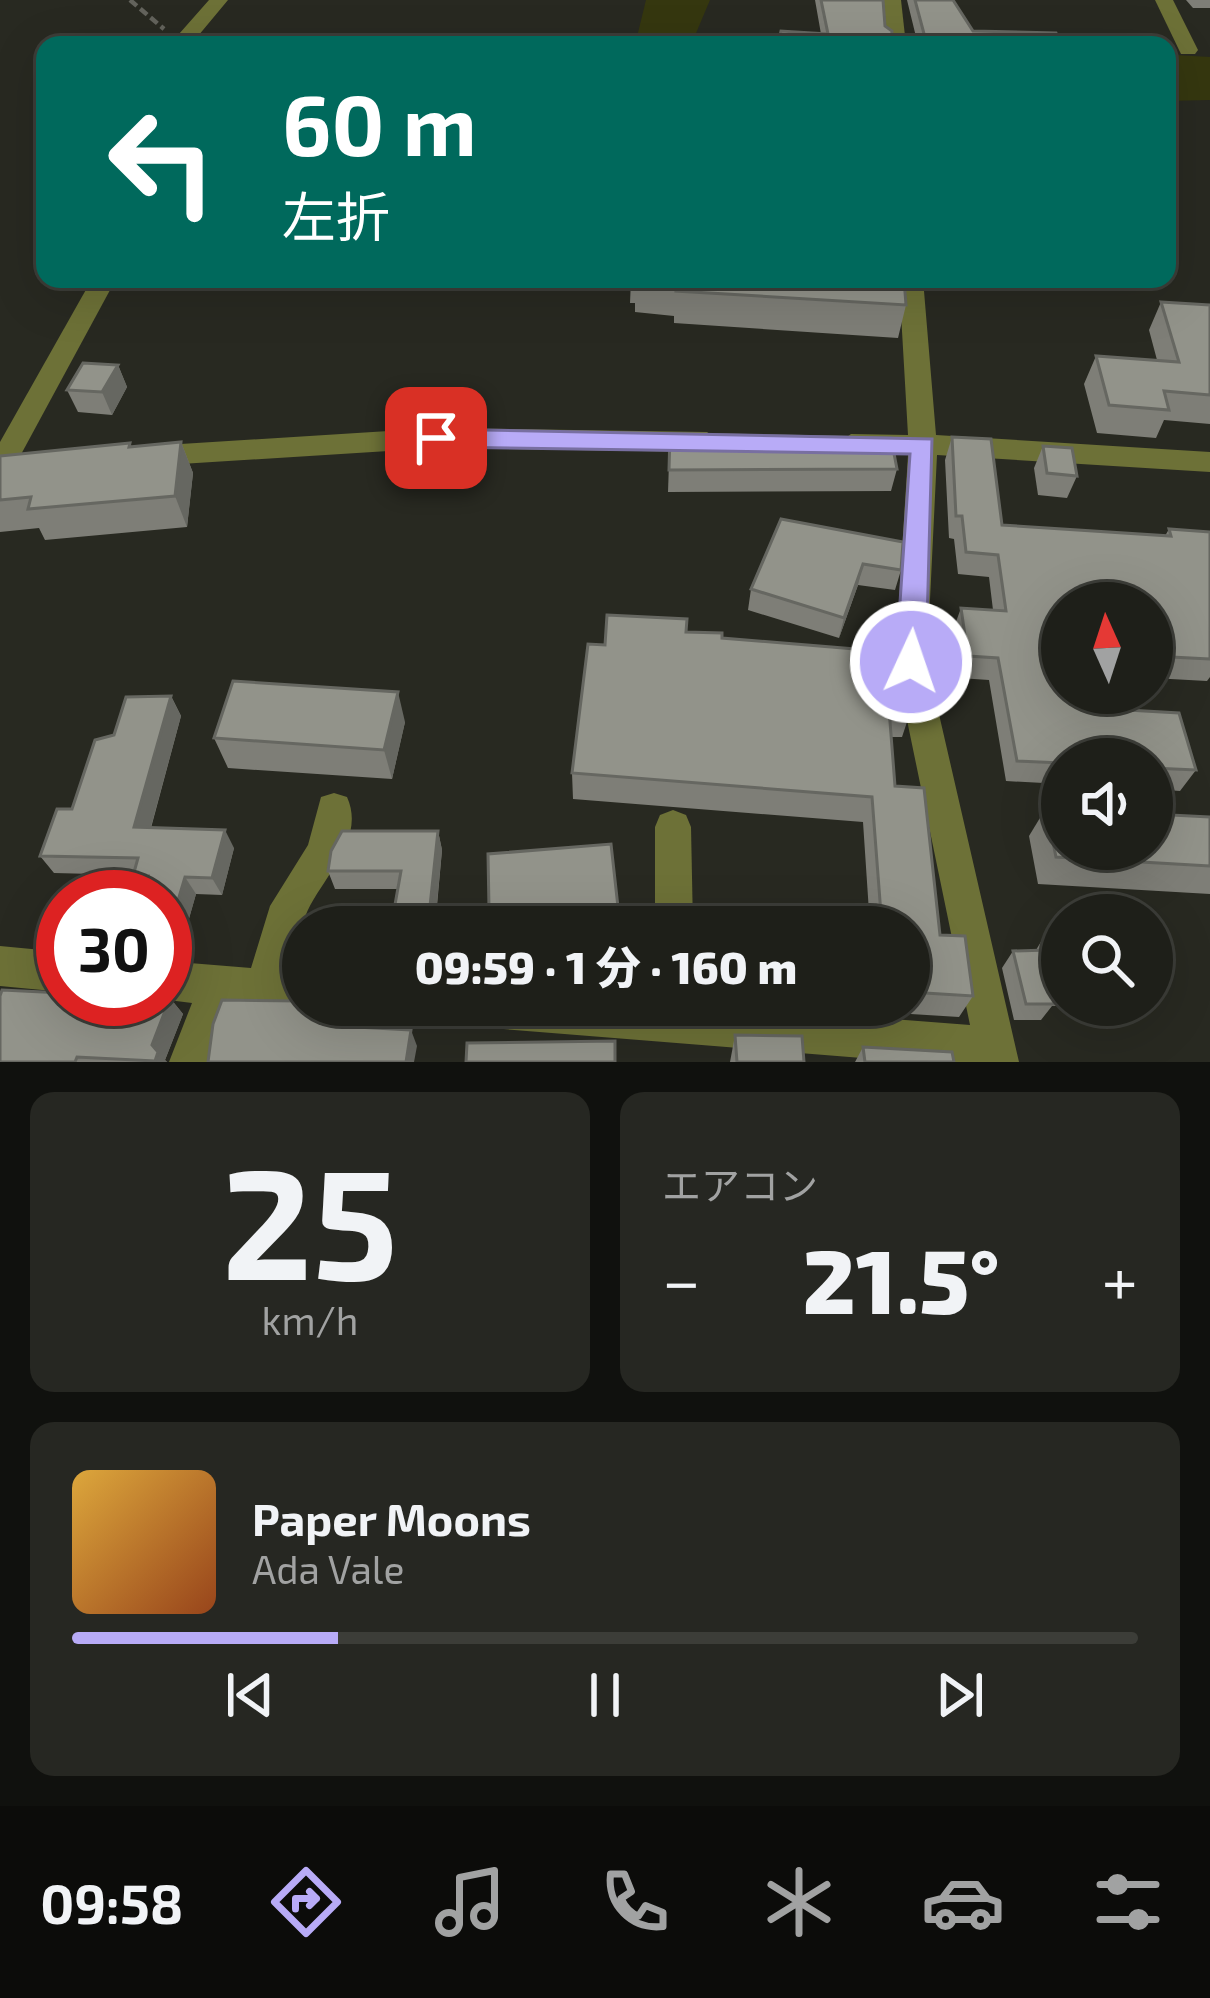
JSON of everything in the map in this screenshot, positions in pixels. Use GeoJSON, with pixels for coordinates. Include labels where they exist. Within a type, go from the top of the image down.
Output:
{"type":"FeatureCollection","features":[{"type":"Feature","properties":{"kind":"street"},"geometry":{"type":"LineString","coordinates":[[198,36],[220,0]]}},
{"type":"Feature","properties":{"kind":"street"},"geometry":{"type":"LineString","coordinates":[[892,0],[895,36]]}},
{"type":"Feature","properties":{"kind":"street"},"geometry":{"type":"LineString","coordinates":[[1164,0],[1188,50]]}},
{"type":"Feature","properties":{"kind":"street"},"geometry":{"type":"LineString","coordinates":[[1,465],[99,288]]}},
{"type":"Feature","properties":{"kind":"street"},"geometry":{"type":"LineString","coordinates":[[773,1026],[997,1055],[911,662],[923,445],[912,288]]}},
{"type":"Feature","properties":{"kind":"street"},"geometry":{"type":"LineString","coordinates":[[116,458],[436,438],[738,442]]}},
{"type":"Feature","properties":{"kind":"street"},"geometry":{"type":"LineString","coordinates":[[830,444],[923,445],[1210,463]]}},
{"type":"Feature","properties":{"kind":"street"},"geometry":{"type":"LineString","coordinates":[[1,465],[47,462]]}},
{"type":"Feature","properties":{"kind":"street"},"geometry":{"type":"LineString","coordinates":[[289,906],[325,851],[334,809]]}},
{"type":"Feature","properties":{"kind":"street"},"geometry":{"type":"LineString","coordinates":[[674,827],[674,906]]}},
{"type":"Feature","properties":{"kind":"street"},"geometry":{"type":"LineString","coordinates":[[0,966],[36,969]]}},
{"type":"Feature","properties":{"kind":"street"},"geometry":{"type":"LineString","coordinates":[[192,984],[282,992]]}},
{"type":"Feature","properties":{"kind":"street"},"geometry":{"type":"LineString","coordinates":[[190,1062],[219,986]]}},
{"type":"Feature","properties":{"kind":"path"},"geometry":{"type":"LineString","coordinates":[[130,0],[164,29],[180,36]]}},
{"type":"Feature","properties":{"kind":"shaded area"},"geometry":{"type":"Polygon","coordinates":[[[646,0],[710,0],[695,36],[637,36],[646,0]]]}},
{"type":"Feature","properties":{"kind":"shaded area"},"geometry":{"type":"Polygon","coordinates":[[[1176,55],[1210,57],[1210,100],[1176,101],[1176,55]]]}},
{"type":"Feature","properties":{"kind":"building"},"geometry":{"type":"Polygon","coordinates":[[[821,0],[883,0],[885,26],[892,36],[780,36],[781,31],[828,34],[821,0]]]}},
{"type":"Feature","properties":{"kind":"building"},"geometry":{"type":"Polygon","coordinates":[[[915,0],[953,0],[973,31],[1057,36],[925,36],[915,0]]]}},
{"type":"Feature","properties":{"kind":"building"},"geometry":{"type":"Polygon","coordinates":[[[905,288],[906,305],[676,291],[905,288]]]}},
{"type":"Feature","properties":{"kind":"building"},"geometry":{"type":"Polygon","coordinates":[[[1161,302],[1210,305],[1210,395],[1164,391],[1169,410],[1109,405],[1096,356],[1179,362],[1161,302]]]}},
{"type":"Feature","properties":{"kind":"building"},"geometry":{"type":"Polygon","coordinates":[[[83,363],[118,365],[102,392],[67,390],[83,363]]]}},
{"type":"Feature","properties":{"kind":"building"},"geometry":{"type":"Polygon","coordinates":[[[670,434],[891,438],[897,469],[669,470],[670,434]]]}},
{"type":"Feature","properties":{"kind":"building"},"geometry":{"type":"Polygon","coordinates":[[[952,437],[991,439],[1002,525],[1171,536],[1169,529],[1210,532],[1210,659],[1173,657],[1173,582],[1041,582],[1041,714],[1179,713],[1196,770],[1173,769],[1173,738],[1041,738],[1041,762],[1017,761],[998,658],[968,656],[961,608],[1006,611],[998,555],[966,552],[962,516],[956,516],[952,437]]]}},
{"type":"Feature","properties":{"kind":"building"},"geometry":{"type":"Polygon","coordinates":[[[181,442],[175,496],[28,509],[31,497],[0,500],[0,456],[181,442]]]}},
{"type":"Feature","properties":{"kind":"building"},"geometry":{"type":"Polygon","coordinates":[[[1043,446],[1072,448],[1077,476],[1047,473],[1043,446]]]}},
{"type":"Feature","properties":{"kind":"building"},"geometry":{"type":"Polygon","coordinates":[[[781,519],[903,542],[901,570],[863,564],[844,618],[751,589],[781,519]]]}},
{"type":"Feature","properties":{"kind":"building"},"geometry":{"type":"Polygon","coordinates":[[[607,615],[687,619],[686,632],[722,633],[722,638],[903,653],[911,710],[889,709],[895,786],[924,788],[940,935],[965,936],[973,996],[930,993],[930,906],[880,906],[872,797],[572,773],[588,644],[605,645],[607,615]]]}},
{"type":"Feature","properties":{"kind":"building"},"geometry":{"type":"Polygon","coordinates":[[[233,681],[398,692],[384,750],[214,738],[233,681]]]}},
{"type":"Feature","properties":{"kind":"building"},"geometry":{"type":"Polygon","coordinates":[[[171,696],[134,827],[225,830],[212,878],[192,877],[192,870],[135,870],[138,858],[40,856],[57,809],[72,809],[95,740],[114,735],[126,697],[171,696]]]}},
{"type":"Feature","properties":{"kind":"building"},"geometry":{"type":"Polygon","coordinates":[[[1173,815],[1210,817],[1210,866],[1173,864],[1173,815]]]}},
{"type":"Feature","properties":{"kind":"building"},"geometry":{"type":"Polygon","coordinates":[[[342,831],[438,831],[430,906],[395,906],[401,871],[328,871],[331,851],[342,831]]]}},
{"type":"Feature","properties":{"kind":"building"},"geometry":{"type":"Polygon","coordinates":[[[611,844],[618,906],[489,906],[488,854],[611,844]]]}},
{"type":"Feature","properties":{"kind":"building"},"geometry":{"type":"Polygon","coordinates":[[[1041,950],[1041,1004],[1026,1004],[1013,951],[1041,950]]]}},
{"type":"Feature","properties":{"kind":"building"},"geometry":{"type":"Polygon","coordinates":[[[2,990],[36,992],[36,1026],[159,1026],[152,1045],[158,1052],[155,1061],[77,1057],[75,1062],[0,1062],[2,990]]]}},
{"type":"Feature","properties":{"kind":"building"},"geometry":{"type":"Polygon","coordinates":[[[222,1000],[282,1001],[282,1026],[411,1030],[406,1062],[208,1062],[222,1000]]]}},
{"type":"Feature","properties":{"kind":"building"},"geometry":{"type":"Polygon","coordinates":[[[735,1035],[802,1036],[804,1062],[737,1062],[735,1035]]]}},
{"type":"Feature","properties":{"kind":"building"},"geometry":{"type":"Polygon","coordinates":[[[615,1041],[615,1062],[466,1062],[467,1043],[615,1041]]]}},
{"type":"Feature","properties":{"kind":"building"},"geometry":{"type":"Polygon","coordinates":[[[863,1047],[952,1052],[954,1062],[865,1062],[863,1047]]]}},
{"type":"Feature","properties":{"kind":"route"},"geometry":{"type":"LineString","coordinates":[[436,438],[923,445],[911,662]]}}]}
